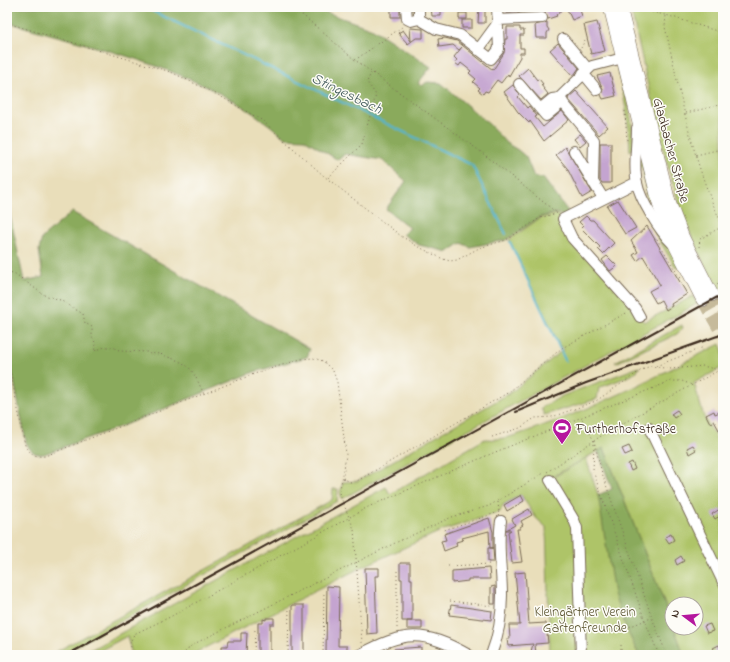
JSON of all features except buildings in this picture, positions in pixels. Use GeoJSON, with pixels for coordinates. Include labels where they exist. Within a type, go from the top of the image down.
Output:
{"type":"FeatureCollection","features":[{"type":"Feature","properties":{"kind":"main road","name":"Gladbacher Straße"},"geometry":{"type":"LineString","coordinates":[[610,7],[653,184],[676,247],[709,294]]}},
{"type":"Feature","properties":{"kind":"main road","name":"Gladbacher Straße"},"geometry":{"type":"LineString","coordinates":[[620,7],[669,202],[683,238],[709,294]]}},
{"type":"Feature","properties":{"kind":"street"},"geometry":{"type":"LineString","coordinates":[[406,7],[407,19],[415,20],[436,29],[460,35],[491,60],[499,49],[496,7]]}},
{"type":"Feature","properties":{"kind":"street"},"geometry":{"type":"LineString","coordinates":[[415,20],[419,7]]}},
{"type":"Feature","properties":{"kind":"street"},"geometry":{"type":"LineString","coordinates":[[497,22],[542,18]]}},
{"type":"Feature","properties":{"kind":"street"},"geometry":{"type":"LineString","coordinates":[[478,50],[497,22]]}},
{"type":"Feature","properties":{"kind":"street"},"geometry":{"type":"LineString","coordinates":[[563,39],[575,53],[597,90]]}},
{"type":"Feature","properties":{"kind":"street"},"geometry":{"type":"LineString","coordinates":[[519,84],[546,116],[592,66],[623,58]]}},
{"type":"Feature","properties":{"kind":"street"},"geometry":{"type":"LineString","coordinates":[[561,100],[594,140],[593,183]]}},
{"type":"Feature","properties":{"kind":"street","name":"Gladbacher Straße"},"geometry":{"type":"LineString","coordinates":[[637,120],[637,182],[640,192],[662,231],[676,247]]}},
{"type":"Feature","properties":{"kind":"street"},"geometry":{"type":"LineString","coordinates":[[574,151],[603,198]]}},
{"type":"Feature","properties":{"kind":"street"},"geometry":{"type":"LineString","coordinates":[[637,182],[560,216],[572,238],[638,313]]}},
{"type":"Feature","properties":{"kind":"street"},"geometry":{"type":"LineString","coordinates":[[649,428],[723,582]]}},
{"type":"Feature","properties":{"kind":"street"},"geometry":{"type":"LineString","coordinates":[[550,480],[574,520],[577,528],[581,655]]}},
{"type":"Feature","properties":{"kind":"street"},"geometry":{"type":"LineString","coordinates":[[491,655],[502,607],[499,534],[500,516]]}},
{"type":"Feature","properties":{"kind":"street"},"geometry":{"type":"LineString","coordinates":[[360,654],[397,637],[407,636],[430,638],[454,647],[469,655]]}},
{"type":"Feature","properties":{"kind":"path"},"geometry":{"type":"LineString","coordinates":[[293,7],[354,60],[481,152],[560,216]]}},
{"type":"Feature","properties":{"kind":"path"},"geometry":{"type":"LineString","coordinates":[[652,12],[723,33]]}},
{"type":"Feature","properties":{"kind":"path"},"geometry":{"type":"LineString","coordinates":[[666,15],[665,27],[696,155],[706,189],[723,226],[704,236]]}},
{"type":"Feature","properties":{"kind":"path"},"geometry":{"type":"LineString","coordinates":[[354,60],[415,20]]}},
{"type":"Feature","properties":{"kind":"path"},"geometry":{"type":"LineString","coordinates":[[7,23],[171,72],[264,121],[327,178],[401,236],[443,259],[450,261],[457,260],[479,248],[506,240],[540,218],[560,216]]}},
{"type":"Feature","properties":{"kind":"path"},"geometry":{"type":"LineString","coordinates":[[575,53],[582,47],[585,40],[588,40]]}},
{"type":"Feature","properties":{"kind":"path"},"geometry":{"type":"LineString","coordinates":[[327,178],[362,144],[376,95],[367,82],[371,72]]}},
{"type":"Feature","properties":{"kind":"path"},"geometry":{"type":"LineString","coordinates":[[624,105],[627,142]]}},
{"type":"Feature","properties":{"kind":"path"},"geometry":{"type":"LineString","coordinates":[[686,113],[720,105]]}},
{"type":"Feature","properties":{"kind":"path"},"geometry":{"type":"LineString","coordinates":[[696,155],[717,150]]}},
{"type":"Feature","properties":{"kind":"path"},"geometry":{"type":"LineString","coordinates":[[655,236],[683,282]]}},
{"type":"Feature","properties":{"kind":"path"},"geometry":{"type":"LineString","coordinates":[[7,272],[14,272],[44,295],[60,300],[83,314],[85,323],[92,327],[92,337],[96,344],[94,352],[105,347],[113,347],[121,352],[147,352],[150,354],[158,353],[181,361],[194,374],[204,395]]}},
{"type":"Feature","properties":{"kind":"path"},"geometry":{"type":"LineString","coordinates":[[709,294],[723,280]]}},
{"type":"Feature","properties":{"kind":"path"},"geometry":{"type":"LineString","coordinates":[[343,477],[350,482],[357,481],[510,392],[562,348],[638,313]]}},
{"type":"Feature","properties":{"kind":"path"},"geometry":{"type":"LineString","coordinates":[[720,344],[723,349]]}},
{"type":"Feature","properties":{"kind":"path"},"geometry":{"type":"LineString","coordinates":[[492,437],[520,428],[535,418],[552,416],[596,401],[640,371],[704,347]]}},
{"type":"Feature","properties":{"kind":"path"},"geometry":{"type":"LineString","coordinates":[[7,354],[25,445],[28,451],[38,457],[45,456],[101,435],[254,374],[301,360],[313,358],[323,361],[333,371],[337,382],[346,454],[339,496],[354,529],[357,562],[360,654]]}},
{"type":"Feature","properties":{"kind":"path"},"geometry":{"type":"LineString","coordinates":[[656,366],[671,369],[703,366],[718,370]]}},
{"type":"Feature","properties":{"kind":"path"},"geometry":{"type":"LineString","coordinates":[[182,655],[192,645],[357,562],[452,517],[498,502],[575,454],[607,432],[723,368]]}},
{"type":"Feature","properties":{"kind":"path"},"geometry":{"type":"LineString","coordinates":[[133,655],[130,643],[134,634],[170,617],[349,518],[493,452],[582,418],[671,381],[682,381],[692,385]]}},
{"type":"Feature","properties":{"kind":"path"},"geometry":{"type":"LineString","coordinates":[[582,418],[594,441],[602,472],[652,618],[667,655]]}},
{"type":"Feature","properties":{"kind":"path"},"geometry":{"type":"LineString","coordinates":[[594,441],[593,471],[645,621],[659,655]]}},
{"type":"Feature","properties":{"kind":"path"},"geometry":{"type":"LineString","coordinates":[[441,531],[500,516],[498,502]]}},
{"type":"Feature","properties":{"kind":"path"},"geometry":{"type":"LineString","coordinates":[[448,566],[501,564]]}},
{"type":"Feature","properties":{"kind":"path"},"geometry":{"type":"LineString","coordinates":[[397,571],[397,637]]}},
{"type":"Feature","properties":{"kind":"path"},"geometry":{"type":"LineString","coordinates":[[323,655],[324,592]]}},
{"type":"Feature","properties":{"kind":"path"},"geometry":{"type":"LineString","coordinates":[[450,601],[502,607]]}},
{"type":"Feature","properties":{"kind":"path"},"geometry":{"type":"LineString","coordinates":[[288,655],[289,608]]}},
{"type":"Feature","properties":{"kind":"path"},"geometry":{"type":"LineString","coordinates":[[626,628],[652,618]]}},
{"type":"Feature","properties":{"kind":"path"},"geometry":{"type":"LineString","coordinates":[[254,655],[255,628]]}},
{"type":"Feature","properties":{"kind":"path"},"geometry":{"type":"LineString","coordinates":[[621,645],[621,655]]}},
{"type":"Feature","properties":{"kind":"path"},"geometry":{"type":"LineString","coordinates":[[384,652],[390,649]]}},
{"type":"Feature","properties":{"kind":"green space"},"geometry":{"type":"Polygon","coordinates":[[[7,7],[311,7],[373,29],[431,67],[418,83],[422,86],[427,82],[441,83],[491,126],[506,143],[526,157],[534,177],[543,178],[570,214],[565,217],[557,213],[540,217],[506,240],[470,247],[461,243],[448,252],[419,245],[403,234],[410,228],[386,209],[406,181],[382,160],[345,154],[338,160],[304,139],[285,138],[255,115],[223,95],[189,79],[117,53],[7,22],[7,7]]]}},
{"type":"Feature","properties":{"kind":"green space"},"geometry":{"type":"Polygon","coordinates":[[[630,7],[723,7],[723,289],[718,292],[701,258],[682,212],[664,152],[630,7]]]}},
{"type":"Feature","properties":{"kind":"green space"},"geometry":{"type":"Polygon","coordinates":[[[617,66],[620,66],[629,105],[635,147],[630,152],[626,109],[617,66]]]}},
{"type":"Feature","properties":{"kind":"green space"},"geometry":{"type":"Polygon","coordinates":[[[639,143],[655,211],[645,193],[648,193],[645,186],[643,169],[638,165],[639,143]]]}},
{"type":"Feature","properties":{"kind":"green space"},"geometry":{"type":"Polygon","coordinates":[[[7,201],[24,281],[43,277],[39,250],[42,238],[72,212],[310,349],[307,357],[254,372],[122,426],[44,454],[35,453],[29,448],[26,442],[7,346],[7,201]]]}},
{"type":"Feature","properties":{"kind":"green space"},"geometry":{"type":"Polygon","coordinates":[[[557,214],[644,322],[693,296],[697,304],[342,499],[340,493],[343,482],[358,481],[510,393],[564,349],[560,347],[509,240],[540,218],[557,214]]]}},
{"type":"Feature","properties":{"kind":"green space"},"geometry":{"type":"Polygon","coordinates":[[[656,231],[664,243],[669,244],[681,266],[676,268],[655,233],[656,231]]]}},
{"type":"Feature","properties":{"kind":"green space"},"geometry":{"type":"Polygon","coordinates":[[[682,325],[683,328],[677,334],[616,363],[615,362],[682,325]]]}},
{"type":"Feature","properties":{"kind":"green space","name":"Kleingärtner Verein Gartenfreunde"},"geometry":{"type":"Polygon","coordinates":[[[720,344],[723,351],[723,367],[694,383],[704,417],[723,450],[723,655],[684,655],[677,636],[704,636],[704,596],[664,596],[664,602],[604,448],[546,480],[547,481],[586,458],[598,495],[626,628],[639,655],[550,655],[546,527],[536,518],[521,495],[503,505],[500,512],[441,531],[362,567],[191,655],[132,655],[127,636],[92,655],[81,655],[386,487],[390,494],[485,439],[499,439],[513,436],[563,418],[631,389],[720,344]]]}},
{"type":"Feature","properties":{"kind":"green space"},"geometry":{"type":"Polygon","coordinates":[[[639,367],[640,368],[632,375],[599,388],[597,399],[544,415],[541,408],[562,396],[639,367]]]}},
{"type":"Feature","properties":{"kind":"green space"},"geometry":{"type":"Polygon","coordinates":[[[604,448],[664,602],[664,636],[677,636],[684,655],[639,655],[626,628],[614,594],[598,495],[612,489],[598,451],[604,448]]]}},
{"type":"Feature","properties":{"kind":"green space"},"geometry":{"type":"Polygon","coordinates":[[[333,489],[338,489],[337,501],[60,655],[50,655],[332,500],[333,489]]]}},
{"type":"Feature","properties":{"kind":"waterway","name":"Stingesbach"},"geometry":{"type":"LineString","coordinates":[[144,7],[472,165],[506,234]]}},
{"type":"Feature","properties":{"kind":"waterway","name":"Stingesbach"},"geometry":{"type":"LineString","coordinates":[[510,242],[566,362]]}},
{"type":"Feature","properties":{"kind":"tunnel"},"geometry":{"type":"LineString","coordinates":[[712,295],[723,317]]}},
{"type":"Feature","properties":{"kind":"tunnel"},"geometry":{"type":"LineString","coordinates":[[703,300],[723,335]]}},
{"type":"Feature","properties":{"kind":"railway"},"geometry":{"type":"LineString","coordinates":[[67,655],[723,294]]}},
{"type":"Feature","properties":{"kind":"railway"},"geometry":{"type":"LineString","coordinates":[[516,412],[586,383],[723,334]]}},
{"type":"Feature","properties":{"kind":"place","name":"Furtherhofstraße"},"geometry":{"type":"Point","coordinates":[562,445]}}]}
